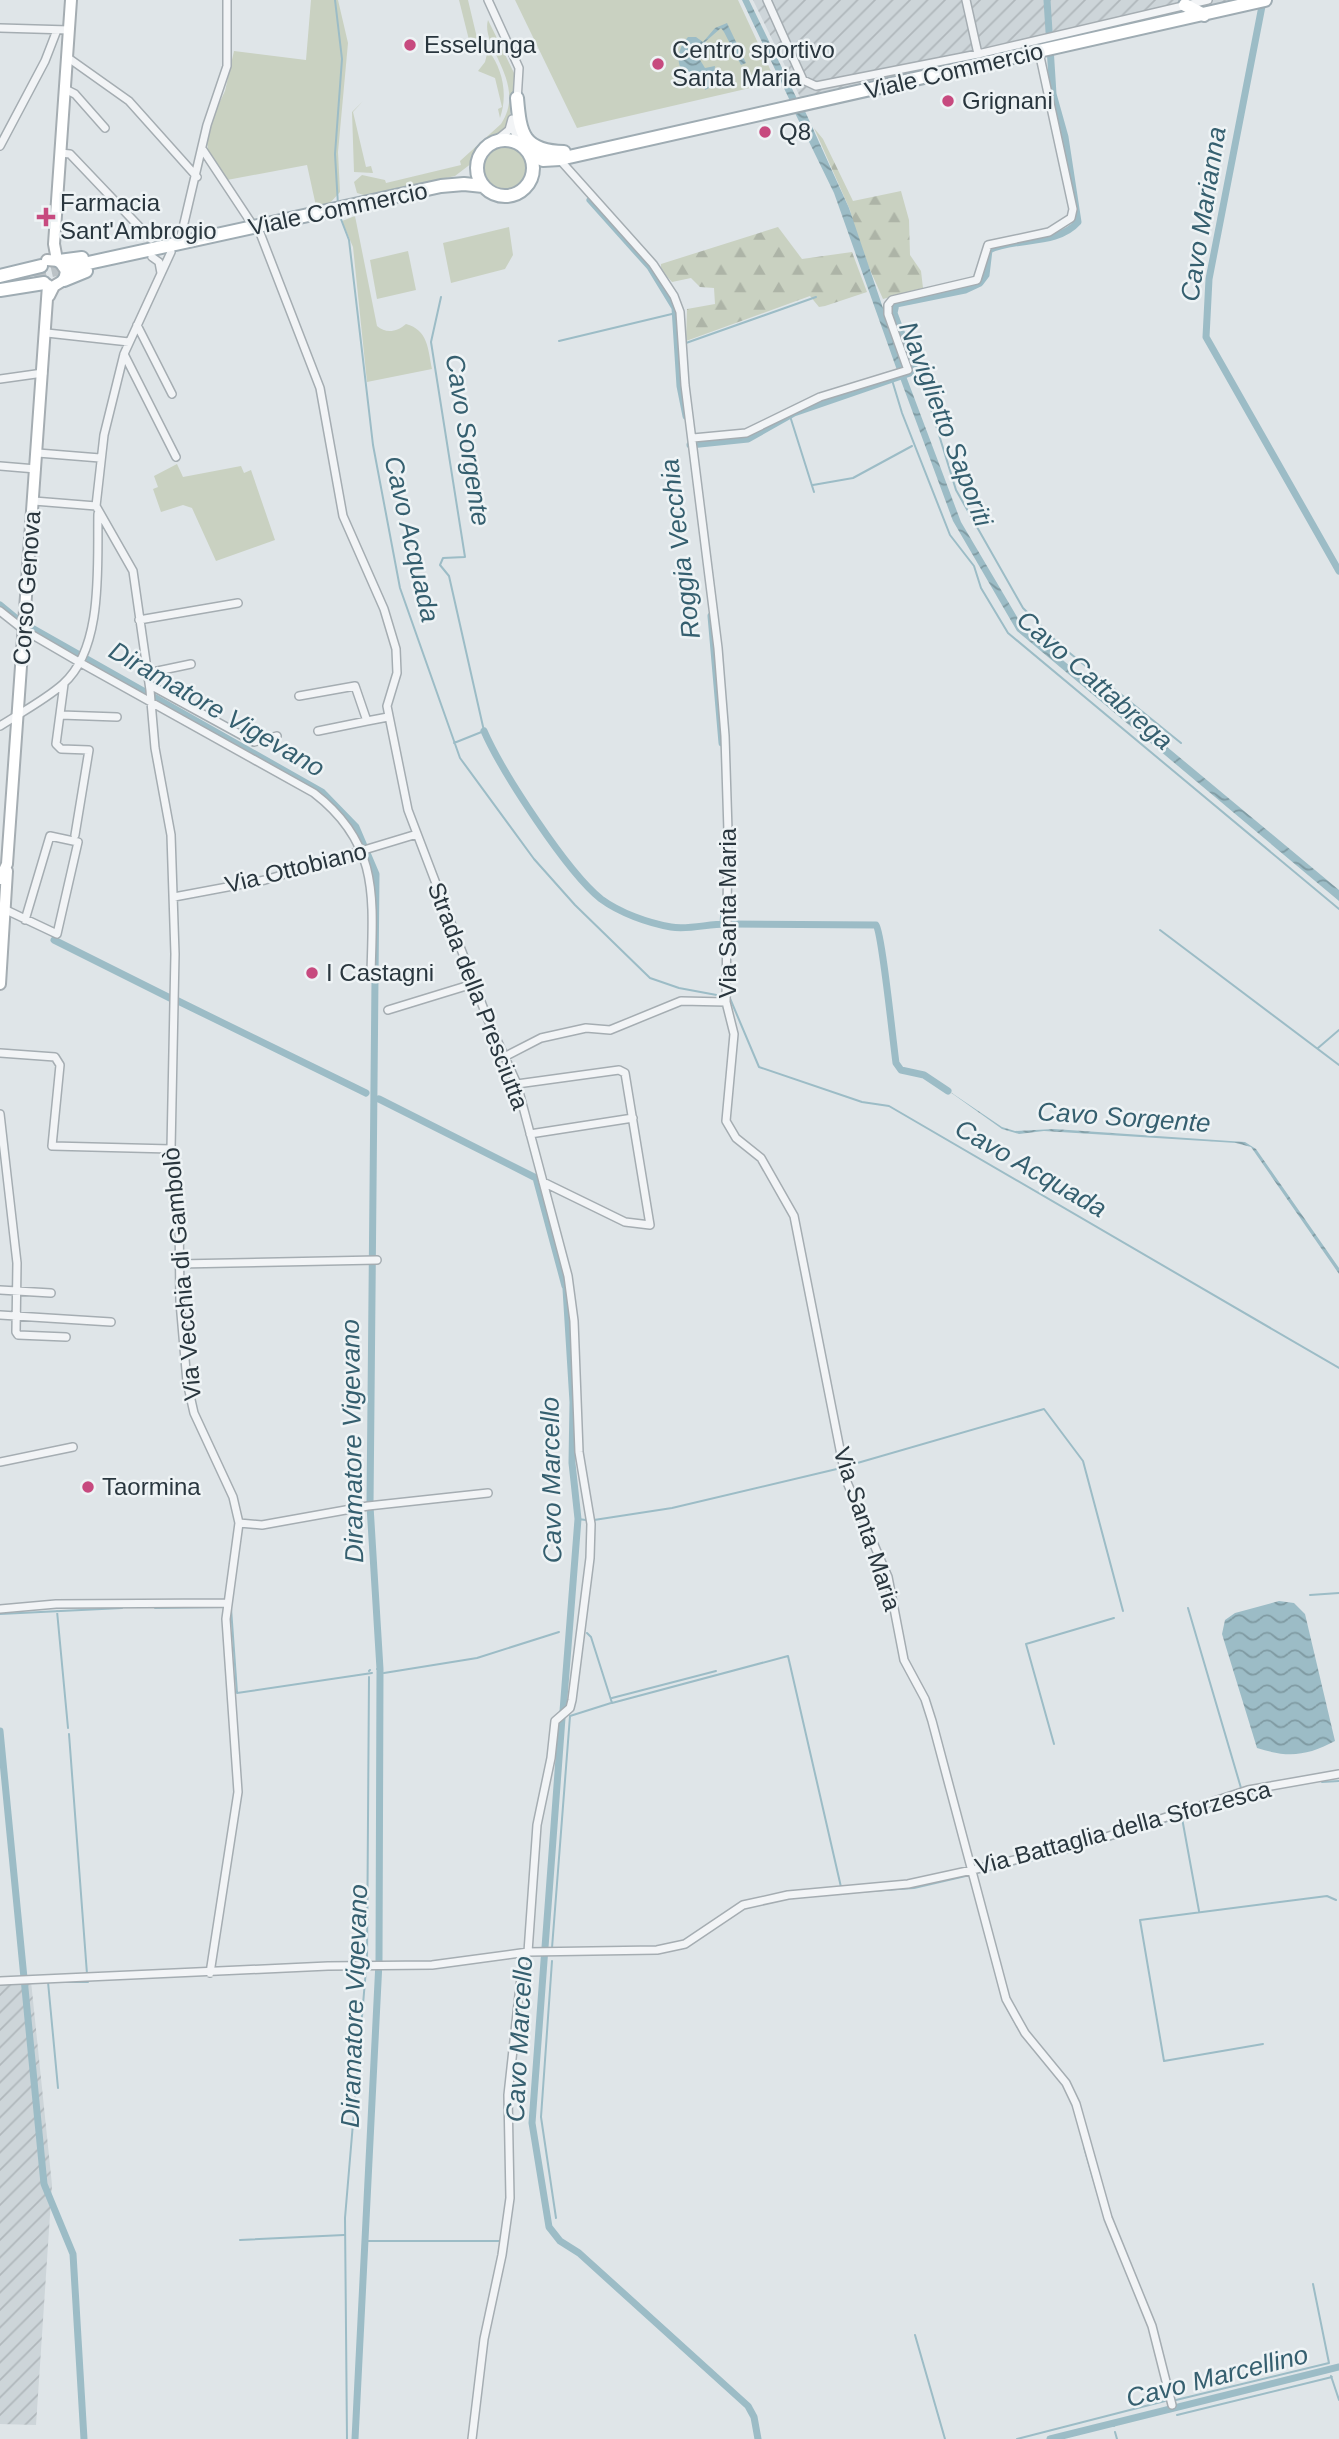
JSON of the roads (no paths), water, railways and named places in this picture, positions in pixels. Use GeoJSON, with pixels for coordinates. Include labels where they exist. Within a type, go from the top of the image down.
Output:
{"type":"FeatureCollection","features":[{"type":"Feature","properties":{"kind":"main road","name":"Corso Genova"},"geometry":{"type":"LineString","coordinates":[[0,879],[7,864],[71,0]]}},
{"type":"Feature","properties":{"kind":"main road","name":"Viale Commercio"},"geometry":{"type":"LineString","coordinates":[[441,186],[460,178],[477,164],[484,149],[492,143],[507,140],[543,160],[560,159],[858,92],[1047,45],[1263,1]]}},
{"type":"Feature","properties":{"kind":"main road"},"geometry":{"type":"LineString","coordinates":[[1185,5],[1204,15]]}},
{"type":"Feature","properties":{"kind":"main road"},"geometry":{"type":"LineString","coordinates":[[858,92],[872,76]]}},
{"type":"Feature","properties":{"kind":"main road"},"geometry":{"type":"LineString","coordinates":[[517,101],[520,127],[526,139],[535,147],[562,152],[627,144]]}},
{"type":"Feature","properties":{"kind":"main road"},"geometry":{"type":"LineString","coordinates":[[524,149],[533,166],[530,179]]}},
{"type":"Feature","properties":{"kind":"main road","name":"Viale Commercio"},"geometry":{"type":"LineString","coordinates":[[52,274],[257,230],[441,186],[483,186],[496,195],[512,195],[521,191],[545,166],[560,159]]}},
{"type":"Feature","properties":{"kind":"main road"},"geometry":{"type":"LineString","coordinates":[[477,164],[483,186]]}},
{"type":"Feature","properties":{"kind":"main road"},"geometry":{"type":"LineString","coordinates":[[0,290],[181,236],[217,228],[257,230]]}},
{"type":"Feature","properties":{"kind":"main road"},"geometry":{"type":"LineString","coordinates":[[0,276],[83,272],[171,253],[257,230]]}},
{"type":"Feature","properties":{"kind":"main road"},"geometry":{"type":"LineString","coordinates":[[0,283],[52,274]]}},
{"type":"Feature","properties":{"kind":"main road"},"geometry":{"type":"LineString","coordinates":[[0,984],[4,954],[2,908],[7,864]]}},
{"type":"Feature","properties":{"kind":"street"},"geometry":{"type":"LineString","coordinates":[[181,236],[197,177],[207,125],[224,79],[230,52],[227,0]]}},
{"type":"Feature","properties":{"kind":"street"},"geometry":{"type":"LineString","coordinates":[[488,0],[519,68],[514,131],[524,149]]}},
{"type":"Feature","properties":{"kind":"street"},"geometry":{"type":"LineString","coordinates":[[767,0],[803,80],[811,85],[824,86],[978,54],[1047,45],[1208,0]]}},
{"type":"Feature","properties":{"kind":"street"},"geometry":{"type":"LineString","coordinates":[[966,0],[978,54]]}},
{"type":"Feature","properties":{"kind":"street"},"geometry":{"type":"LineString","coordinates":[[0,28],[69,30]]}},
{"type":"Feature","properties":{"kind":"street"},"geometry":{"type":"LineString","coordinates":[[0,146],[45,61],[57,30]]}},
{"type":"Feature","properties":{"kind":"street"},"geometry":{"type":"LineString","coordinates":[[694,443],[746,433],[820,397],[904,372],[888,314],[888,305],[892,300],[977,280],[988,245],[1049,232],[1071,218],[1073,209],[1047,45]]}},
{"type":"Feature","properties":{"kind":"street"},"geometry":{"type":"LineString","coordinates":[[67,57],[130,101],[197,177]]}},
{"type":"Feature","properties":{"kind":"street"},"geometry":{"type":"LineString","coordinates":[[65,89],[75,94],[105,128]]}},
{"type":"Feature","properties":{"kind":"street"},"geometry":{"type":"LineString","coordinates":[[492,143],[509,130],[517,101]]}},
{"type":"Feature","properties":{"kind":"street","name":"Strada della Presciutta"},"geometry":{"type":"LineString","coordinates":[[203,150],[257,230],[320,388],[343,516],[384,609],[396,649],[397,673],[388,696],[388,717],[408,810],[488,1020],[517,1084],[572,1305],[579,1452],[591,1544],[572,1700],[570,1708],[555,1721],[551,1758],[537,1825],[528,1952],[523,1959],[508,2095],[510,2197],[505,2238],[480,2364],[472,2439]]}},
{"type":"Feature","properties":{"kind":"street"},"geometry":{"type":"LineString","coordinates":[[60,153],[70,154],[151,239]]}},
{"type":"Feature","properties":{"kind":"street","name":"Via Santa Maria"},"geometry":{"type":"LineString","coordinates":[[560,159],[665,281],[680,312],[685,385],[718,648],[725,736],[728,831],[726,1002],[734,1034],[726,1121],[736,1138],[761,1158],[794,1216],[846,1480],[888,1577],[904,1660],[925,1699],[932,1721],[1006,1999],[1025,2033],[1066,2083],[1076,2104],[1108,2218],[1152,2326],[1172,2405]]}},
{"type":"Feature","properties":{"kind":"street"},"geometry":{"type":"LineString","coordinates":[[0,726],[64,684],[86,652],[93,616],[100,458],[124,354],[171,253]]}},
{"type":"Feature","properties":{"kind":"street"},"geometry":{"type":"LineString","coordinates":[[152,257],[159,262],[160,274]]}},
{"type":"Feature","properties":{"kind":"street"},"geometry":{"type":"LineString","coordinates":[[137,325],[172,394]]}},
{"type":"Feature","properties":{"kind":"street"},"geometry":{"type":"LineString","coordinates":[[47,332],[129,342]]}},
{"type":"Feature","properties":{"kind":"street"},"geometry":{"type":"LineString","coordinates":[[124,354],[176,457]]}},
{"type":"Feature","properties":{"kind":"street"},"geometry":{"type":"LineString","coordinates":[[0,379],[44,373]]}},
{"type":"Feature","properties":{"kind":"street"},"geometry":{"type":"LineString","coordinates":[[38,453],[100,458]]}},
{"type":"Feature","properties":{"kind":"street"},"geometry":{"type":"LineString","coordinates":[[0,466],[36,469]]}},
{"type":"Feature","properties":{"kind":"street"},"geometry":{"type":"LineString","coordinates":[[34,501],[97,510]]}},
{"type":"Feature","properties":{"kind":"street","name":"Via Vecchia di Gambolò"},"geometry":{"type":"LineString","coordinates":[[97,510],[127,555],[133,570],[148,673],[155,748],[171,835],[174,897],[171,1149],[178,1213],[179,1264],[190,1402],[233,1497],[239,1523],[234,1573],[227,1603],[238,1793],[210,1973]]}},
{"type":"Feature","properties":{"kind":"street"},"geometry":{"type":"LineString","coordinates":[[139,620],[237,603]]}},
{"type":"Feature","properties":{"kind":"street"},"geometry":{"type":"LineString","coordinates":[[0,611],[24,630],[80,661],[254,742],[277,736]]}},
{"type":"Feature","properties":{"kind":"street"},"geometry":{"type":"LineString","coordinates":[[148,673],[191,664]]}},
{"type":"Feature","properties":{"kind":"street"},"geometry":{"type":"LineString","coordinates":[[64,684],[56,744],[61,749],[89,750],[75,835]]}},
{"type":"Feature","properties":{"kind":"street"},"geometry":{"type":"LineString","coordinates":[[299,696],[355,685],[367,721]]}},
{"type":"Feature","properties":{"kind":"street"},"geometry":{"type":"LineString","coordinates":[[150,694],[314,793],[345,822],[366,851],[372,890],[371,973]]}},
{"type":"Feature","properties":{"kind":"street"},"geometry":{"type":"LineString","coordinates":[[61,715],[117,717]]}},
{"type":"Feature","properties":{"kind":"street"},"geometry":{"type":"LineString","coordinates":[[318,731],[388,717]]}},
{"type":"Feature","properties":{"kind":"street","name":"Via Ottobiano"},"geometry":{"type":"LineString","coordinates":[[174,897],[265,880],[417,834]]}},
{"type":"Feature","properties":{"kind":"street"},"geometry":{"type":"LineString","coordinates":[[2,908],[25,920],[57,934],[78,842],[50,836],[25,920]]}},
{"type":"Feature","properties":{"kind":"street"},"geometry":{"type":"LineString","coordinates":[[388,1010],[476,983]]}},
{"type":"Feature","properties":{"kind":"street"},"geometry":{"type":"LineString","coordinates":[[506,1056],[541,1038],[586,1028],[610,1030],[681,1001],[726,1002]]}},
{"type":"Feature","properties":{"kind":"street"},"geometry":{"type":"LineString","coordinates":[[0,1053],[55,1058],[60,1065],[52,1146],[171,1149]]}},
{"type":"Feature","properties":{"kind":"street"},"geometry":{"type":"LineString","coordinates":[[517,1084],[619,1070],[625,1073],[650,1225],[625,1222],[543,1182]]}},
{"type":"Feature","properties":{"kind":"street"},"geometry":{"type":"LineString","coordinates":[[0,1114],[18,1292],[18,1335],[66,1337]]}},
{"type":"Feature","properties":{"kind":"street"},"geometry":{"type":"LineString","coordinates":[[530,1134],[633,1118]]}},
{"type":"Feature","properties":{"kind":"street"},"geometry":{"type":"LineString","coordinates":[[179,1264],[377,1260]]}},
{"type":"Feature","properties":{"kind":"street"},"geometry":{"type":"LineString","coordinates":[[0,1290],[51,1293]]}},
{"type":"Feature","properties":{"kind":"street"},"geometry":{"type":"LineString","coordinates":[[0,1315],[111,1322]]}},
{"type":"Feature","properties":{"kind":"street"},"geometry":{"type":"LineString","coordinates":[[0,1462],[73,1447]]}},
{"type":"Feature","properties":{"kind":"street"},"geometry":{"type":"LineString","coordinates":[[239,1523],[262,1525],[371,1506],[488,1493]]}},
{"type":"Feature","properties":{"kind":"street"},"geometry":{"type":"LineString","coordinates":[[0,1609],[56,1605],[227,1603]]}},
{"type":"Feature","properties":{"kind":"street","name":"Via Battaglia della Sforzesca"},"geometry":{"type":"LineString","coordinates":[[0,1981],[432,1965],[528,1952],[657,1951],[685,1944],[743,1905],[788,1895],[908,1884],[972,1870],[1091,1842],[1248,1790],[1339,1774]]}},
{"type":"Feature","properties":{"kind":"water"},"geometry":{"type":"Polygon","coordinates":[[[742,0],[749,0],[798,101],[791,103],[742,0]]]}},
{"type":"Feature","properties":{"kind":"water"},"geometry":{"type":"Polygon","coordinates":[[[727,23],[746,63],[741,65],[721,28],[705,42],[705,56],[700,53],[697,55],[705,68],[715,66],[714,75],[707,74],[704,78],[706,81],[709,78],[713,86],[705,90],[702,71],[694,78],[687,75],[680,66],[681,48],[688,37],[696,37],[703,42],[715,28],[727,23]]]}},
{"type":"Feature","properties":{"kind":"water"},"geometry":{"type":"Polygon","coordinates":[[[804,109],[849,208],[904,370],[898,373],[834,193],[794,111],[804,109]]]}},
{"type":"Feature","properties":{"kind":"water"},"geometry":{"type":"Polygon","coordinates":[[[906,376],[961,522],[1023,627],[1339,890],[1339,901],[1017,631],[953,521],[900,378],[906,376]]]}},
{"type":"Feature","properties":{"kind":"water"},"geometry":{"type":"Polygon","coordinates":[[[943,1087],[1002,1127],[1015,1131],[1054,1129],[1245,1142],[1256,1149],[1339,1268],[1339,1274],[1251,1147],[1236,1143],[1044,1131],[1019,1134],[1002,1129],[943,1087]]]}},
{"type":"Feature","properties":{"kind":"water"},"geometry":{"type":"Polygon","coordinates":[[[1279,1601],[1294,1603],[1305,1614],[1335,1741],[1297,1754],[1257,1748],[1222,1634],[1225,1620],[1235,1613],[1279,1601]]]}},
{"type":"Feature","properties":{"kind":"waterway","name":"Cavo Acquada"},"geometry":{"type":"LineString","coordinates":[[335,0],[342,59],[335,154],[338,205]]}},
{"type":"Feature","properties":{"kind":"waterway","name":"Naviglietto Saporiti"},"geometry":{"type":"LineString","coordinates":[[913,371],[915,369],[894,313],[896,304],[965,290],[980,283],[986,275],[989,250],[1059,235],[1078,222],[1065,137],[1053,94],[1047,0]]}},
{"type":"Feature","properties":{"kind":"waterway","name":"Cavo Marianna"},"geometry":{"type":"LineString","coordinates":[[1263,1],[1209,279],[1206,337],[1339,571]]}},
{"type":"Feature","properties":{"kind":"waterway","name":"Roggia Vecchia"},"geometry":{"type":"LineString","coordinates":[[590,200],[650,267],[675,308],[680,386],[686,416]]}},
{"type":"Feature","properties":{"kind":"waterway","name":"Cavo Acquada"},"geometry":{"type":"LineString","coordinates":[[339,214],[349,240],[373,445],[400,588],[460,758],[534,859],[575,905],[650,978],[679,988],[722,996]]}},
{"type":"Feature","properties":{"kind":"waterway","name":"Cavo Sorgente"},"geometry":{"type":"LineString","coordinates":[[441,297],[431,342],[465,557],[443,558],[440,565],[449,576],[484,731],[454,743]]}},
{"type":"Feature","properties":{"kind":"waterway"},"geometry":{"type":"LineString","coordinates":[[686,343],[816,297]]}},
{"type":"Feature","properties":{"kind":"waterway"},"geometry":{"type":"LineString","coordinates":[[559,341],[676,313]]}},
{"type":"Feature","properties":{"kind":"waterway","name":"Naviglietto Saporiti"},"geometry":{"type":"LineString","coordinates":[[915,369],[927,396],[956,490],[1023,608],[1061,646],[1181,743]]}},
{"type":"Feature","properties":{"kind":"waterway","name":"Naviglietto Saporiti"},"geometry":{"type":"LineString","coordinates":[[690,445],[748,439],[794,413],[910,373]]}},
{"type":"Feature","properties":{"kind":"waterway","name":"Cavo Cattabrega"},"geometry":{"type":"LineString","coordinates":[[892,380],[902,413],[950,535],[974,566],[981,588],[1008,633],[1339,909]]}},
{"type":"Feature","properties":{"kind":"waterway"},"geometry":{"type":"LineString","coordinates":[[790,416],[814,492]]}},
{"type":"Feature","properties":{"kind":"waterway"},"geometry":{"type":"LineString","coordinates":[[813,485],[853,478],[912,446]]}},
{"type":"Feature","properties":{"kind":"waterway","name":"Diramatore Vigevano"},"geometry":{"type":"LineString","coordinates":[[0,605],[17,619]]}},
{"type":"Feature","properties":{"kind":"waterway","name":"Roggia Vecchia"},"geometry":{"type":"LineString","coordinates":[[711,616],[722,743]]}},
{"type":"Feature","properties":{"kind":"waterway","name":"Diramatore Vigevano"},"geometry":{"type":"LineString","coordinates":[[32,628],[322,792],[356,827],[376,874],[370,1506],[380,1669],[379,1962],[355,2439]]}},
{"type":"Feature","properties":{"kind":"waterway","name":"Cavo Sorgente"},"geometry":{"type":"LineString","coordinates":[[484,731],[536,820],[571,867],[601,899],[625,913],[671,927],[725,924]]}},
{"type":"Feature","properties":{"kind":"waterway","name":"Roggia Vecchia"},"geometry":{"type":"LineString","coordinates":[[723,924],[724,909]]}},
{"type":"Feature","properties":{"kind":"waterway","name":"Cavo Sorgente"},"geometry":{"type":"LineString","coordinates":[[730,924],[876,925],[896,1063],[901,1070],[924,1075],[948,1091]]}},
{"type":"Feature","properties":{"kind":"waterway"},"geometry":{"type":"LineString","coordinates":[[1160,930],[1339,1065]]}},
{"type":"Feature","properties":{"kind":"waterway","name":"Cavo Marcello"},"geometry":{"type":"LineString","coordinates":[[54,940],[172,999]]}},
{"type":"Feature","properties":{"kind":"waterway","name":"Cavo Acquada"},"geometry":{"type":"LineString","coordinates":[[729,996],[759,1067],[862,1102],[889,1106],[1339,1368]]}},
{"type":"Feature","properties":{"kind":"waterway","name":"Cavo Marcello"},"geometry":{"type":"LineString","coordinates":[[176,1000],[366,1093]]}},
{"type":"Feature","properties":{"kind":"waterway","name":"Cavo Cattabrega"},"geometry":{"type":"LineString","coordinates":[[1318,1048],[1339,1030]]}},
{"type":"Feature","properties":{"kind":"waterway","name":"Cavo Marcello"},"geometry":{"type":"LineString","coordinates":[[379,1099],[536,1178],[565,1286]]}},
{"type":"Feature","properties":{"kind":"waterway","name":"Cavo Marcello"},"geometry":{"type":"LineString","coordinates":[[563,1711],[578,1519],[572,1463],[573,1402],[566,1289]]}},
{"type":"Feature","properties":{"kind":"waterway"},"geometry":{"type":"LineString","coordinates":[[847,1466],[1044,1409],[1083,1461],[1123,1611]]}},
{"type":"Feature","properties":{"kind":"waterway"},"geometry":{"type":"LineString","coordinates":[[594,1520],[672,1508],[841,1468]]}},
{"type":"Feature","properties":{"kind":"waterway"},"geometry":{"type":"LineString","coordinates":[[578,1519],[586,1520]]}},
{"type":"Feature","properties":{"kind":"waterway"},"geometry":{"type":"LineString","coordinates":[[1310,1595],[1339,1593]]}},
{"type":"Feature","properties":{"kind":"waterway"},"geometry":{"type":"LineString","coordinates":[[155,1608],[222,1607]]}},
{"type":"Feature","properties":{"kind":"waterway"},"geometry":{"type":"LineString","coordinates":[[0,1614],[122,1608]]}},
{"type":"Feature","properties":{"kind":"waterway"},"geometry":{"type":"LineString","coordinates":[[231,1608],[237,1693],[372,1673]]}},
{"type":"Feature","properties":{"kind":"waterway"},"geometry":{"type":"LineString","coordinates":[[1188,1608],[1241,1788]]}},
{"type":"Feature","properties":{"kind":"waterway"},"geometry":{"type":"LineString","coordinates":[[57,1611],[68,1728]]}},
{"type":"Feature","properties":{"kind":"waterway"},"geometry":{"type":"LineString","coordinates":[[1054,1744],[1026,1644],[1114,1618]]}},
{"type":"Feature","properties":{"kind":"waterway"},"geometry":{"type":"LineString","coordinates":[[384,1673],[477,1658],[559,1632]]}},
{"type":"Feature","properties":{"kind":"waterway"},"geometry":{"type":"LineString","coordinates":[[587,1633],[591,1637],[612,1703],[788,1656],[841,1887]]}},
{"type":"Feature","properties":{"kind":"waterway"},"geometry":{"type":"LineString","coordinates":[[612,1698],[716,1671]]}},
{"type":"Feature","properties":{"kind":"waterway"},"geometry":{"type":"LineString","coordinates":[[367,1962],[369,1677]]}},
{"type":"Feature","properties":{"kind":"waterway"},"geometry":{"type":"LineString","coordinates":[[552,1948],[570,1716],[611,1703]]}},
{"type":"Feature","properties":{"kind":"waterway","name":"Cavo Marcello"},"geometry":{"type":"LineString","coordinates":[[562,1718],[532,2123],[549,2227],[560,2241],[579,2253],[748,2406],[754,2417],[758,2439]]}},
{"type":"Feature","properties":{"kind":"waterway"},"geometry":{"type":"LineString","coordinates":[[0,1731],[44,2184],[73,2254],[84,2439]]}},
{"type":"Feature","properties":{"kind":"waterway"},"geometry":{"type":"LineString","coordinates":[[69,1734],[87,1974]]}},
{"type":"Feature","properties":{"kind":"waterway"},"geometry":{"type":"LineString","coordinates":[[1322,1782],[1339,1781]]}},
{"type":"Feature","properties":{"kind":"waterway"},"geometry":{"type":"LineString","coordinates":[[976,1873],[1078,1850],[1235,1799]]}},
{"type":"Feature","properties":{"kind":"waterway"},"geometry":{"type":"LineString","coordinates":[[1182,1818],[1199,1911]]}},
{"type":"Feature","properties":{"kind":"waterway"},"geometry":{"type":"LineString","coordinates":[[842,1893],[914,1888],[970,1875]]}},
{"type":"Feature","properties":{"kind":"waterway"},"geometry":{"type":"LineString","coordinates":[[973,1887],[1002,1997]]}},
{"type":"Feature","properties":{"kind":"waterway"},"geometry":{"type":"LineString","coordinates":[[1263,2044],[1164,2061],[1140,1920],[1327,1896],[1336,1900]]}},
{"type":"Feature","properties":{"kind":"waterway"},"geometry":{"type":"LineString","coordinates":[[552,1961],[541,2117],[556,2218]]}},
{"type":"Feature","properties":{"kind":"waterway"},"geometry":{"type":"LineString","coordinates":[[347,2439],[345,2218],[366,1969]]}},
{"type":"Feature","properties":{"kind":"waterway"},"geometry":{"type":"LineString","coordinates":[[48,1982],[58,2088]]}},
{"type":"Feature","properties":{"kind":"waterway"},"geometry":{"type":"LineString","coordinates":[[61,1982],[88,1982]]}},
{"type":"Feature","properties":{"kind":"waterway"},"geometry":{"type":"LineString","coordinates":[[1007,2008],[1018,2028]]}},
{"type":"Feature","properties":{"kind":"waterway"},"geometry":{"type":"LineString","coordinates":[[1084,2147],[1098,2195]]}},
{"type":"Feature","properties":{"kind":"waterway"},"geometry":{"type":"LineString","coordinates":[[240,2240],[344,2235]]}},
{"type":"Feature","properties":{"kind":"waterway"},"geometry":{"type":"LineString","coordinates":[[366,2241],[500,2241]]}},
{"type":"Feature","properties":{"kind":"waterway","name":"Cavo Marcellino"},"geometry":{"type":"LineString","coordinates":[[1176,2400],[1329,2363],[1313,2284]]}},
{"type":"Feature","properties":{"kind":"waterway","name":"Cavo Marcellino"},"geometry":{"type":"LineString","coordinates":[[915,2335],[945,2439]]}},
{"type":"Feature","properties":{"kind":"waterway","name":"Cavo Marcellino"},"geometry":{"type":"LineString","coordinates":[[1050,2439],[1339,2367]]}},
{"type":"Feature","properties":{"kind":"waterway","name":"Cavo Marcellino"},"geometry":{"type":"LineString","coordinates":[[1331,2376],[1339,2400]]}},
{"type":"Feature","properties":{"kind":"waterway"},"geometry":{"type":"LineString","coordinates":[[1177,2415],[1332,2377]]}},
{"type":"Feature","properties":{"kind":"waterway","name":"Cavo Marcellino"},"geometry":{"type":"LineString","coordinates":[[1017,2439],[1165,2401]]}},
{"type":"Feature","properties":{"kind":"waterway","name":"Cavo Marcellino"},"geometry":{"type":"LineString","coordinates":[[1115,2432],[1117,2439]]}},
{"type":"Feature","properties":{"kind":"tunnel"},"geometry":{"type":"LineString","coordinates":[[34,275],[70,267]]}},
{"type":"Feature","properties":{"kind":"place","name":"Esselunga"},"geometry":{"type":"Point","coordinates":[410,45]}},
{"type":"Feature","properties":{"kind":"place","name":"Centro sportivo Santa Maria"},"geometry":{"type":"Point","coordinates":[658,64]}},
{"type":"Feature","properties":{"kind":"place","name":"Grignani"},"geometry":{"type":"Point","coordinates":[948,101]}},
{"type":"Feature","properties":{"kind":"place","name":"Q8"},"geometry":{"type":"Point","coordinates":[765,132]}},
{"type":"Feature","properties":{"kind":"place","name":"Farmacia Sant'Ambrogio"},"geometry":{"type":"Point","coordinates":[46,217]}},
{"type":"Feature","properties":{"kind":"place","name":"I Castagni"},"geometry":{"type":"Point","coordinates":[312,973]}},
{"type":"Feature","properties":{"kind":"place","name":"Taormina"},"geometry":{"type":"Point","coordinates":[88,1487]}}]}
